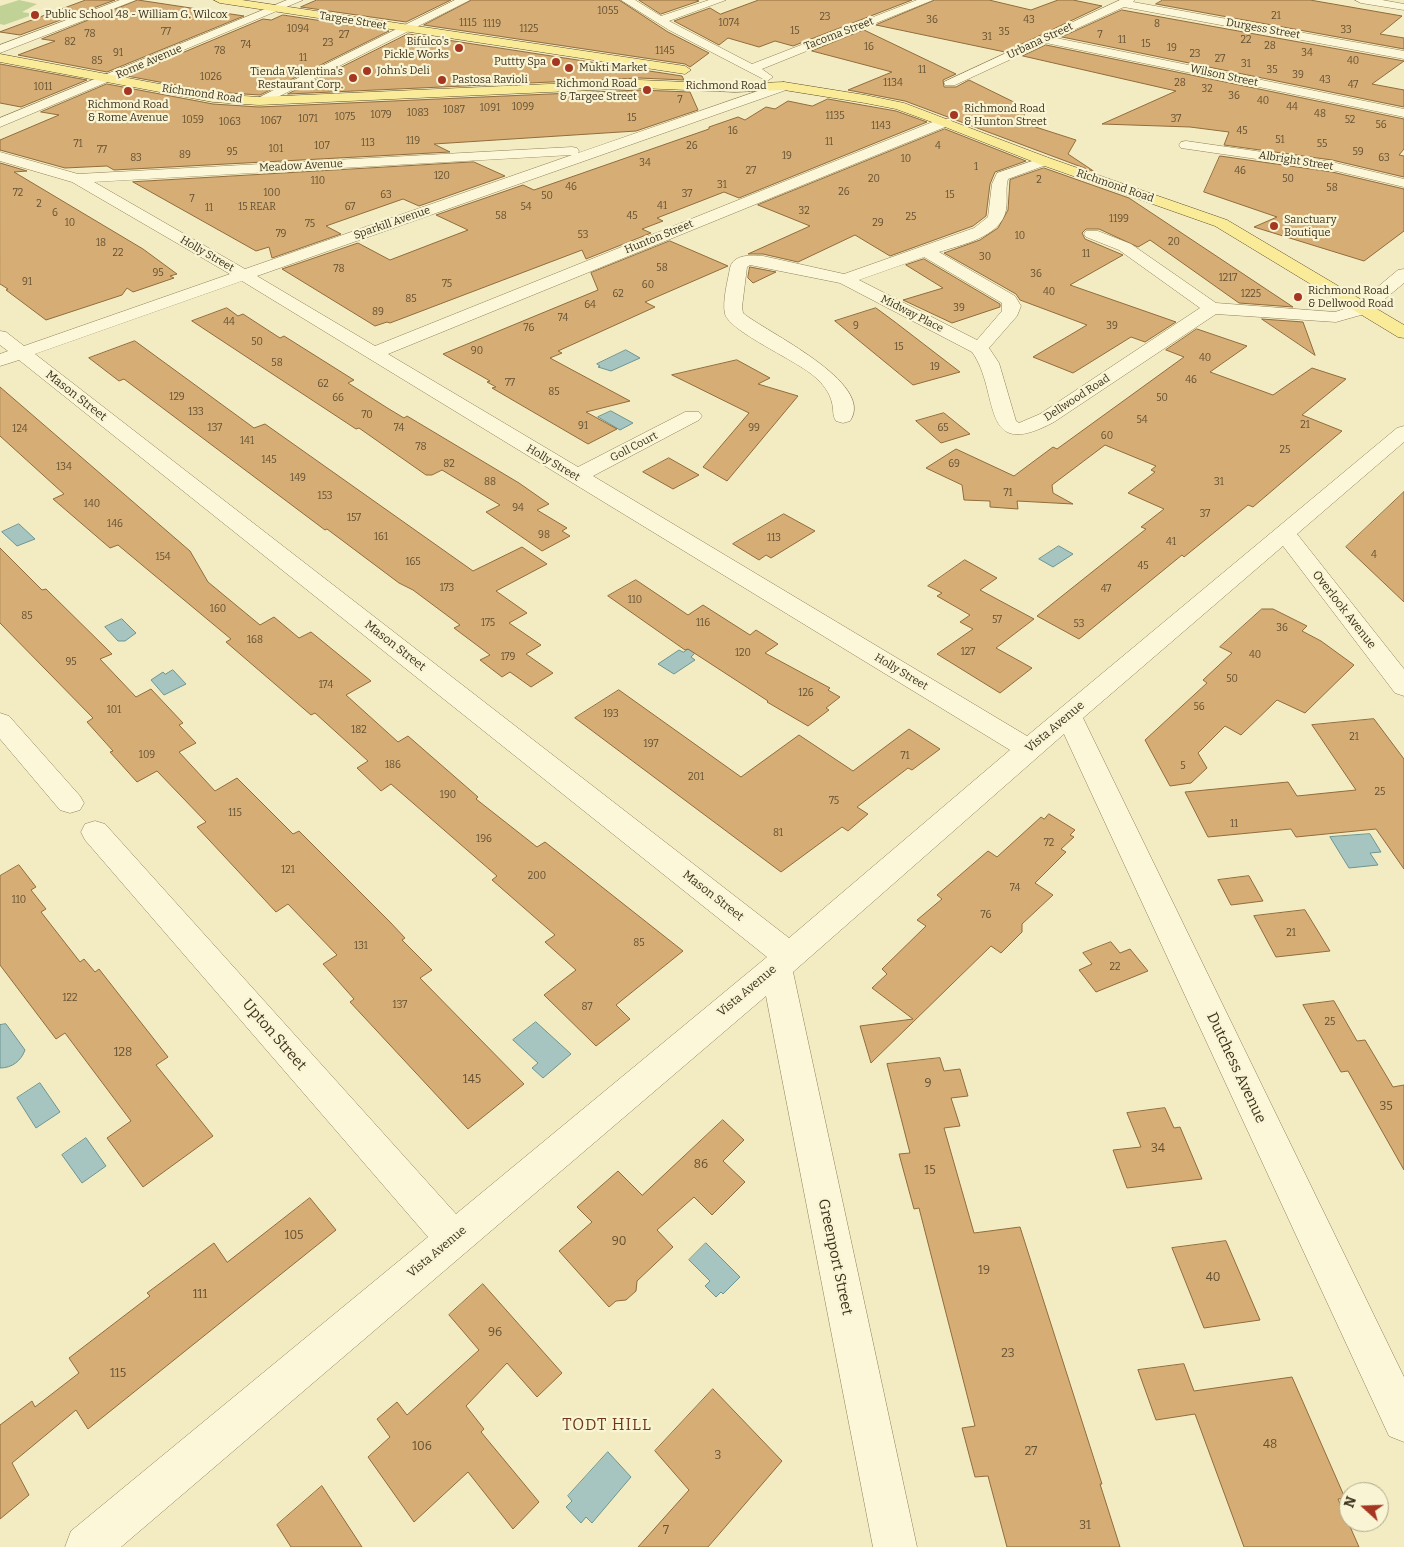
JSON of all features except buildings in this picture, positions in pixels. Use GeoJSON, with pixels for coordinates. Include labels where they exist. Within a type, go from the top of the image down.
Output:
{"type":"FeatureCollection","features":[{"type":"Feature","properties":{"kind":"main road","name":"Targee Street"},"geometry":{"type":"LineString","coordinates":[[220,0],[660,67],[699,71]]}},
{"type":"Feature","properties":{"kind":"main road","name":"Richmond Road"},"geometry":{"type":"LineString","coordinates":[[0,58],[213,98],[259,101],[639,84],[735,88],[784,86],[899,106],[946,122],[1044,161],[1221,223],[1404,333]]}},
{"type":"Feature","properties":{"kind":"main road"},"geometry":{"type":"LineString","coordinates":[[639,84],[678,78],[680,76],[660,67]]}},
{"type":"Feature","properties":{"kind":"main road"},"geometry":{"type":"LineString","coordinates":[[727,75],[784,86]]}},
{"type":"Feature","properties":{"kind":"street"},"geometry":{"type":"LineString","coordinates":[[0,49],[130,0]]}},
{"type":"Feature","properties":{"kind":"street","name":"Rome Avenue"},"geometry":{"type":"LineString","coordinates":[[0,123],[296,0]]}},
{"type":"Feature","properties":{"kind":"street"},"geometry":{"type":"LineString","coordinates":[[259,101],[464,0]]}},
{"type":"Feature","properties":{"kind":"street"},"geometry":{"type":"LineString","coordinates":[[628,0],[660,20],[784,86]]}},
{"type":"Feature","properties":{"kind":"street"},"geometry":{"type":"LineString","coordinates":[[660,20],[720,0]]}},
{"type":"Feature","properties":{"kind":"street","name":"Tacoma Street"},"geometry":{"type":"LineString","coordinates":[[751,68],[927,0]]}},
{"type":"Feature","properties":{"kind":"street"},"geometry":{"type":"LineString","coordinates":[[1361,0],[1404,7]]}},
{"type":"Feature","properties":{"kind":"street","name":"Urbana Street"},"geometry":{"type":"LineString","coordinates":[[950,82],[1126,2]]}},
{"type":"Feature","properties":{"kind":"street","name":"Durgess Street"},"geometry":{"type":"LineString","coordinates":[[1126,2],[1404,55]]}},
{"type":"Feature","properties":{"kind":"street","name":"Wilson Street"},"geometry":{"type":"LineString","coordinates":[[1045,39],[1404,113]]}},
{"type":"Feature","properties":{"kind":"street","name":"Sparkill Avenue"},"geometry":{"type":"LineString","coordinates":[[11,357],[784,86]]}},
{"type":"Feature","properties":{"kind":"street","name":"Hunton Street"},"geometry":{"type":"LineString","coordinates":[[373,353],[946,122]]}},
{"type":"Feature","properties":{"kind":"street","name":"Albright Street"},"geometry":{"type":"LineString","coordinates":[[1186,145],[1332,166],[1404,183]]}},
{"type":"Feature","properties":{"kind":"street","name":"Meadow Avenue"},"geometry":{"type":"LineString","coordinates":[[0,156],[77,179],[604,149]]}},
{"type":"Feature","properties":{"kind":"street"},"geometry":{"type":"LineString","coordinates":[[845,279],[926,251],[989,226],[998,212],[998,183],[1002,176],[1044,161]]}},
{"type":"Feature","properties":{"kind":"street","name":"Holly Street"},"geometry":{"type":"LineString","coordinates":[[77,179],[244,275],[1029,749]]}},
{"type":"Feature","properties":{"kind":"street"},"geometry":{"type":"LineString","coordinates":[[1092,234],[1125,247],[1212,308],[1336,317],[1362,309],[1404,274]]}},
{"type":"Feature","properties":{"kind":"street"},"geometry":{"type":"LineString","coordinates":[[926,251],[1009,300],[1012,306],[1011,312],[979,348]]}},
{"type":"Feature","properties":{"kind":"street","name":"Midway Place"},"geometry":{"type":"LineString","coordinates":[[843,417],[841,398],[833,385],[796,355],[754,332],[734,315],[733,307],[739,265],[743,261],[763,260],[845,279],[979,348]]}},
{"type":"Feature","properties":{"kind":"street","name":"Dellwood Road"},"geometry":{"type":"LineString","coordinates":[[979,348],[990,363],[1007,423],[1011,428],[1027,429],[1047,418],[1212,308]]}},
{"type":"Feature","properties":{"kind":"street","name":"Mason Street"},"geometry":{"type":"LineString","coordinates":[[0,336],[11,357],[782,962]]}},
{"type":"Feature","properties":{"kind":"street","name":"Goll Court"},"geometry":{"type":"LineString","coordinates":[[576,477],[692,416]]}},
{"type":"Feature","properties":{"kind":"street","name":"Vista Avenue"},"geometry":{"type":"LineString","coordinates":[[88,1547],[782,962],[1068,715],[1404,432]]}},
{"type":"Feature","properties":{"kind":"street","name":"Overlook Avenue"},"geometry":{"type":"LineString","coordinates":[[1284,533],[1404,687]]}},
{"type":"Feature","properties":{"kind":"street","name":"Dutchess Avenue"},"geometry":{"type":"LineString","coordinates":[[1068,715],[1404,1421]]}},
{"type":"Feature","properties":{"kind":"street"},"geometry":{"type":"LineString","coordinates":[[0,722],[70,803]]}},
{"type":"Feature","properties":{"kind":"street","name":"Upton Street"},"geometry":{"type":"LineString","coordinates":[[95,832],[453,1238]]}},
{"type":"Feature","properties":{"kind":"street","name":"Greenport Street"},"geometry":{"type":"LineString","coordinates":[[782,962],[895,1547]]}},
{"type":"Feature","properties":{"kind":"green space"},"geometry":{"type":"Polygon","coordinates":[[[19,0],[37,4],[22,12],[35,14],[4,25],[0,24],[0,6],[19,0]]]}},
{"type":"Feature","properties":{"kind":"water"},"geometry":{"type":"Polygon","coordinates":[[[626,350],[640,358],[611,371],[598,367],[600,366],[597,364],[626,350]]]}},
{"type":"Feature","properties":{"kind":"water"},"geometry":{"type":"Polygon","coordinates":[[[611,411],[633,423],[620,430],[598,417],[611,411]]]}},
{"type":"Feature","properties":{"kind":"water"},"geometry":{"type":"Polygon","coordinates":[[[19,524],[35,539],[17,546],[2,532],[19,524]]]}},
{"type":"Feature","properties":{"kind":"water"},"geometry":{"type":"Polygon","coordinates":[[[1059,546],[1073,554],[1053,567],[1039,559],[1059,546]]]}},
{"type":"Feature","properties":{"kind":"water"},"geometry":{"type":"Polygon","coordinates":[[[122,619],[136,633],[125,641],[118,641],[105,627],[122,619]]]}},
{"type":"Feature","properties":{"kind":"water"},"geometry":{"type":"Polygon","coordinates":[[[690,648],[696,652],[691,657],[695,660],[674,674],[658,664],[679,650],[683,652],[690,648]]]}},
{"type":"Feature","properties":{"kind":"water"},"geometry":{"type":"Polygon","coordinates":[[[173,670],[186,684],[164,695],[151,680],[163,672],[165,674],[173,670]]]}},
{"type":"Feature","properties":{"kind":"water"},"geometry":{"type":"Polygon","coordinates":[[[1370,834],[1381,852],[1370,853],[1378,865],[1349,868],[1330,837],[1370,834]]]}},
{"type":"Feature","properties":{"kind":"water"},"geometry":{"type":"Polygon","coordinates":[[[536,1022],[571,1054],[543,1078],[532,1068],[538,1063],[513,1040],[536,1022]]]}},
{"type":"Feature","properties":{"kind":"water"},"geometry":{"type":"Polygon","coordinates":[[[6,1024],[25,1050],[16,1063],[0,1068],[0,1025],[6,1024]]]}},
{"type":"Feature","properties":{"kind":"water"},"geometry":{"type":"Polygon","coordinates":[[[40,1083],[60,1112],[36,1128],[17,1098],[40,1083]]]}},
{"type":"Feature","properties":{"kind":"water"},"geometry":{"type":"Polygon","coordinates":[[[86,1138],[106,1166],[82,1183],[62,1155],[86,1138]]]}},
{"type":"Feature","properties":{"kind":"water"},"geometry":{"type":"Polygon","coordinates":[[[706,1243],[740,1277],[723,1294],[721,1292],[716,1297],[705,1286],[710,1281],[689,1260],[706,1243]]]}},
{"type":"Feature","properties":{"kind":"water"},"geometry":{"type":"Polygon","coordinates":[[[608,1452],[631,1477],[592,1523],[586,1517],[581,1523],[566,1507],[572,1501],[568,1496],[608,1452]]]}},
{"type":"Feature","properties":{"kind":"place","name":"Public School 48 - William G. Wilcox"},"geometry":{"type":"Point","coordinates":[35,15]}},
{"type":"Feature","properties":{"kind":"place","name":"Bifulco's Pickle Works"},"geometry":{"type":"Point","coordinates":[459,48]}},
{"type":"Feature","properties":{"kind":"place","name":"Puttty Spa"},"geometry":{"type":"Point","coordinates":[556,62]}},
{"type":"Feature","properties":{"kind":"place","name":"Mukti Market"},"geometry":{"type":"Point","coordinates":[569,68]}},
{"type":"Feature","properties":{"kind":"place","name":"John's Deli"},"geometry":{"type":"Point","coordinates":[367,71]}},
{"type":"Feature","properties":{"kind":"place","name":"Tienda Valentina's Restaurant Corp."},"geometry":{"type":"Point","coordinates":[353,78]}},
{"type":"Feature","properties":{"kind":"place","name":"Pastosa Ravioli"},"geometry":{"type":"Point","coordinates":[442,80]}},
{"type":"Feature","properties":{"kind":"place","name":"Richmond Road & Targee Street"},"geometry":{"type":"Point","coordinates":[647,90]}},
{"type":"Feature","properties":{"kind":"place","name":"Richmond Road & Rome Avenue"},"geometry":{"type":"Point","coordinates":[128,91]}},
{"type":"Feature","properties":{"kind":"place","name":"Richmond Road & Hunton Street"},"geometry":{"type":"Point","coordinates":[954,115]}},
{"type":"Feature","properties":{"kind":"place","name":"Sanctuary Boutique"},"geometry":{"type":"Point","coordinates":[1274,226]}},
{"type":"Feature","properties":{"kind":"place","name":"Richmond Road & Dellwood Road"},"geometry":{"type":"Point","coordinates":[1298,297]}},
{"type":"Feature","properties":{"kind":"district","name":"TODT HILL"},"geometry":{"type":"Point","coordinates":[607,1426]}}]}
